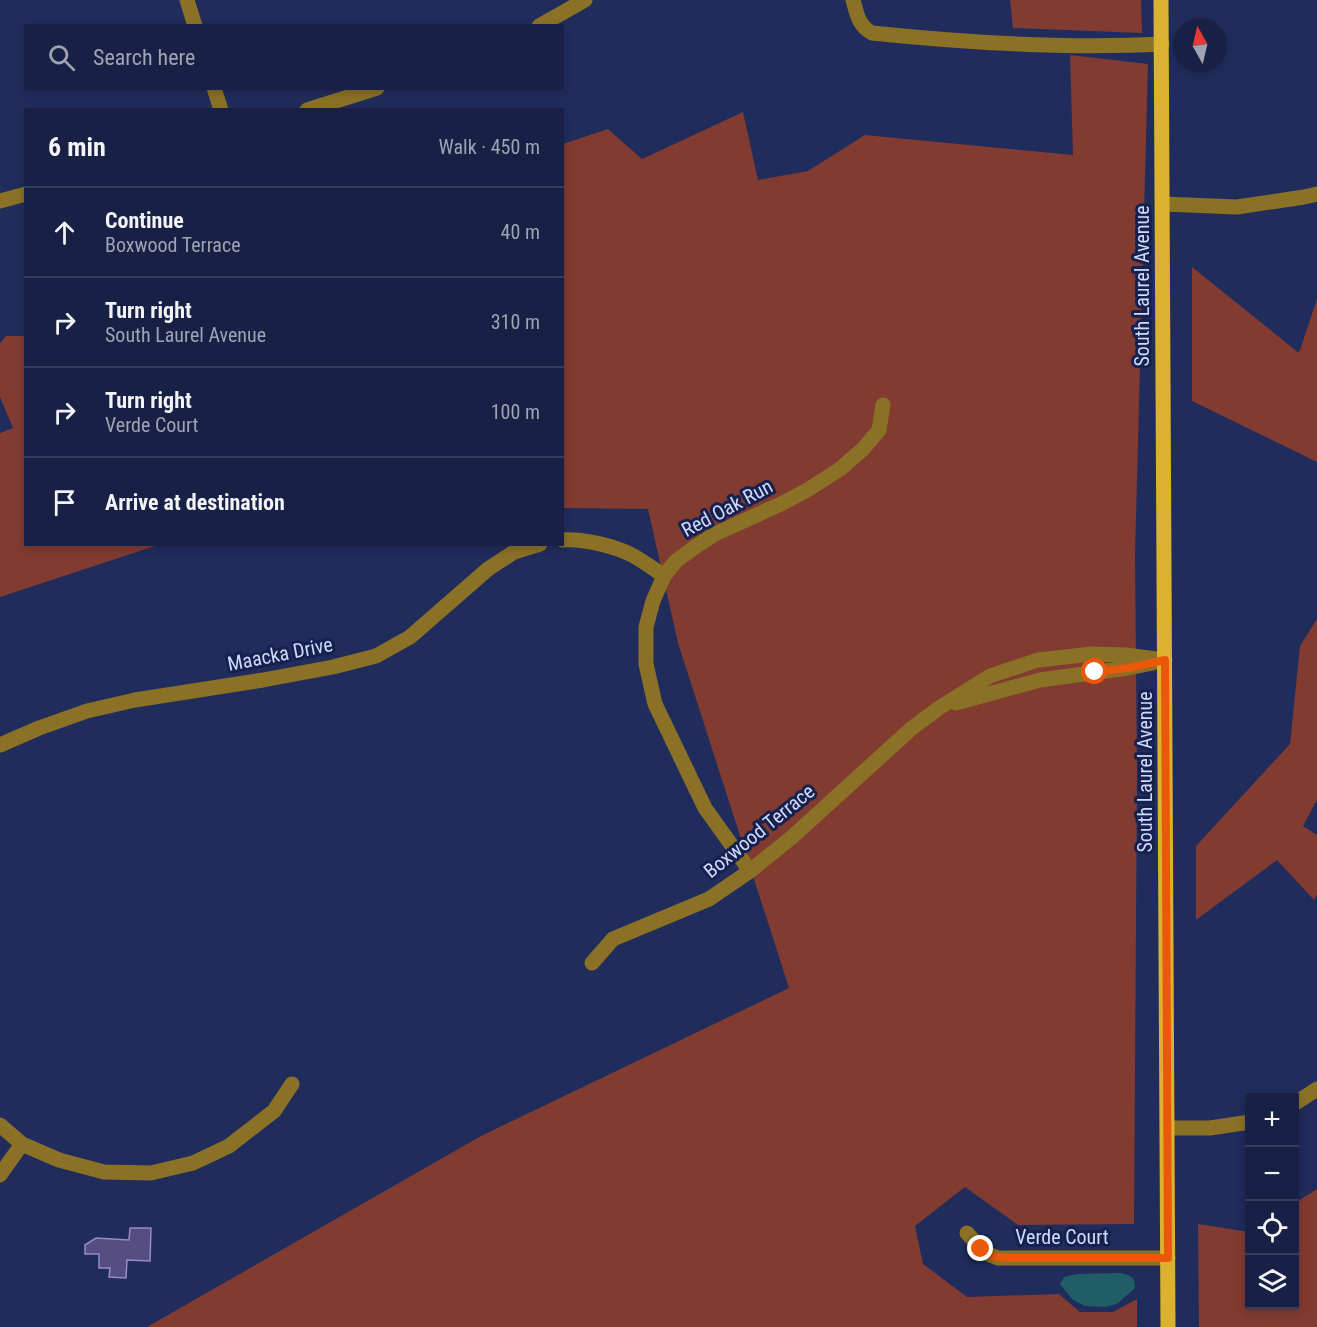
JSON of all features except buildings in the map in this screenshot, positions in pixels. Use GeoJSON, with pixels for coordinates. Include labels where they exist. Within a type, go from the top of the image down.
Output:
{"type":"FeatureCollection","features":[{"type":"Feature","properties":{"kind":"main road","name":"South Laurel Avenue"},"geometry":{"type":"LineString","coordinates":[[1161,0],[1168,1327]]}},
{"type":"Feature","properties":{"kind":"street"},"geometry":{"type":"LineString","coordinates":[[188,0],[194,24]]}},
{"type":"Feature","properties":{"kind":"street"},"geometry":{"type":"LineString","coordinates":[[543,24],[585,0]]}},
{"type":"Feature","properties":{"kind":"street"},"geometry":{"type":"LineString","coordinates":[[854,0],[857,18],[872,33],[1073,46],[1162,44]]}},
{"type":"Feature","properties":{"kind":"street"},"geometry":{"type":"LineString","coordinates":[[215,90],[220,108]]}},
{"type":"Feature","properties":{"kind":"street"},"geometry":{"type":"LineString","coordinates":[[313,108],[371,90]]}},
{"type":"Feature","properties":{"kind":"street"},"geometry":{"type":"LineString","coordinates":[[1163,204],[1237,207],[1317,194]]}},
{"type":"Feature","properties":{"kind":"street"},"geometry":{"type":"LineString","coordinates":[[0,201],[24,195]]}},
{"type":"Feature","properties":{"kind":"street","name":"Red Oak Run"},"geometry":{"type":"LineString","coordinates":[[750,871],[705,808],[655,704],[646,664],[646,627],[653,601],[664,576],[676,561],[695,547],[715,534],[783,503],[840,469],[863,449],[879,430],[883,405]]}},
{"type":"Feature","properties":{"kind":"street"},"geometry":{"type":"LineString","coordinates":[[564,540],[572,539],[608,546],[632,555],[664,576]]}},
{"type":"Feature","properties":{"kind":"street","name":"Maacka Drive"},"geometry":{"type":"LineString","coordinates":[[0,746],[39,728],[87,711],[135,700],[333,667],[376,656],[410,637],[488,568],[514,552],[534,546]]}},
{"type":"Feature","properties":{"kind":"street","name":"Boxwood Terrace"},"geometry":{"type":"LineString","coordinates":[[592,963],[613,939],[709,898],[750,871],[791,838],[912,728],[939,708],[1040,680],[1128,668],[1165,660]]}},
{"type":"Feature","properties":{"kind":"street"},"geometry":{"type":"LineString","coordinates":[[0,1125],[22,1144],[59,1160],[104,1172],[151,1173],[193,1163],[229,1146],[274,1111],[292,1084]]}},
{"type":"Feature","properties":{"kind":"street"},"geometry":{"type":"LineString","coordinates":[[1299,1101],[1317,1089]]}},
{"type":"Feature","properties":{"kind":"street"},"geometry":{"type":"LineString","coordinates":[[1168,1128],[1210,1128],[1245,1123]]}},
{"type":"Feature","properties":{"kind":"street"},"geometry":{"type":"LineString","coordinates":[[0,1175],[22,1144]]}},
{"type":"Feature","properties":{"kind":"street","name":"Verde Court"},"geometry":{"type":"LineString","coordinates":[[967,1233],[985,1253],[998,1258],[1168,1258]]}},
{"type":"Feature","properties":{"kind":"shaded area"},"geometry":{"type":"Polygon","coordinates":[[[1010,0],[1141,0],[1142,33],[1013,28],[1010,0]]]}},
{"type":"Feature","properties":{"kind":"shaded area"},"geometry":{"type":"Polygon","coordinates":[[[1070,55],[1148,64],[1135,555],[1137,770],[1134,1224],[1018,1225],[965,1187],[915,1226],[923,1264],[967,1297],[1059,1294],[1080,1312],[1113,1312],[1137,1299],[1137,1327],[147,1327],[481,1136],[789,988],[678,643],[648,509],[564,508],[564,144],[608,129],[642,159],[743,112],[758,180],[808,171],[865,135],[1073,155],[1070,55]]]}},
{"type":"Feature","properties":{"kind":"shaded area"},"geometry":{"type":"Polygon","coordinates":[[[1192,267],[1299,353],[1317,299],[1317,462],[1192,401],[1192,267]]]}},
{"type":"Feature","properties":{"kind":"shaded area"},"geometry":{"type":"Polygon","coordinates":[[[6,336],[24,336],[24,546],[155,546],[0,597],[0,433],[13,428],[0,397],[0,343],[6,336]]]}},
{"type":"Feature","properties":{"kind":"shaded area"},"geometry":{"type":"Polygon","coordinates":[[[1317,619],[1317,800],[1303,826],[1317,835],[1317,895],[1314,900],[1277,860],[1196,920],[1196,846],[1290,744],[1300,646],[1317,619]]]}},
{"type":"Feature","properties":{"kind":"shaded area"},"geometry":{"type":"Polygon","coordinates":[[[1317,1189],[1317,1327],[1199,1327],[1198,1224],[1245,1231],[1245,1309],[1299,1309],[1299,1200],[1317,1189]]]}},
{"type":"Feature","properties":{"kind":"shaded area"},"geometry":{"type":"Polygon","coordinates":[[[1121,1273],[1132,1277],[1135,1288],[1117,1304],[1105,1307],[1085,1306],[1073,1300],[1060,1284],[1064,1277],[1077,1274],[1121,1273]]]}},
{"type":"Feature","properties":{"kind":"route"},"geometry":{"type":"LineString","coordinates":[[981,1249],[998,1258],[1168,1258],[1165,660],[1095,672]]}}]}
